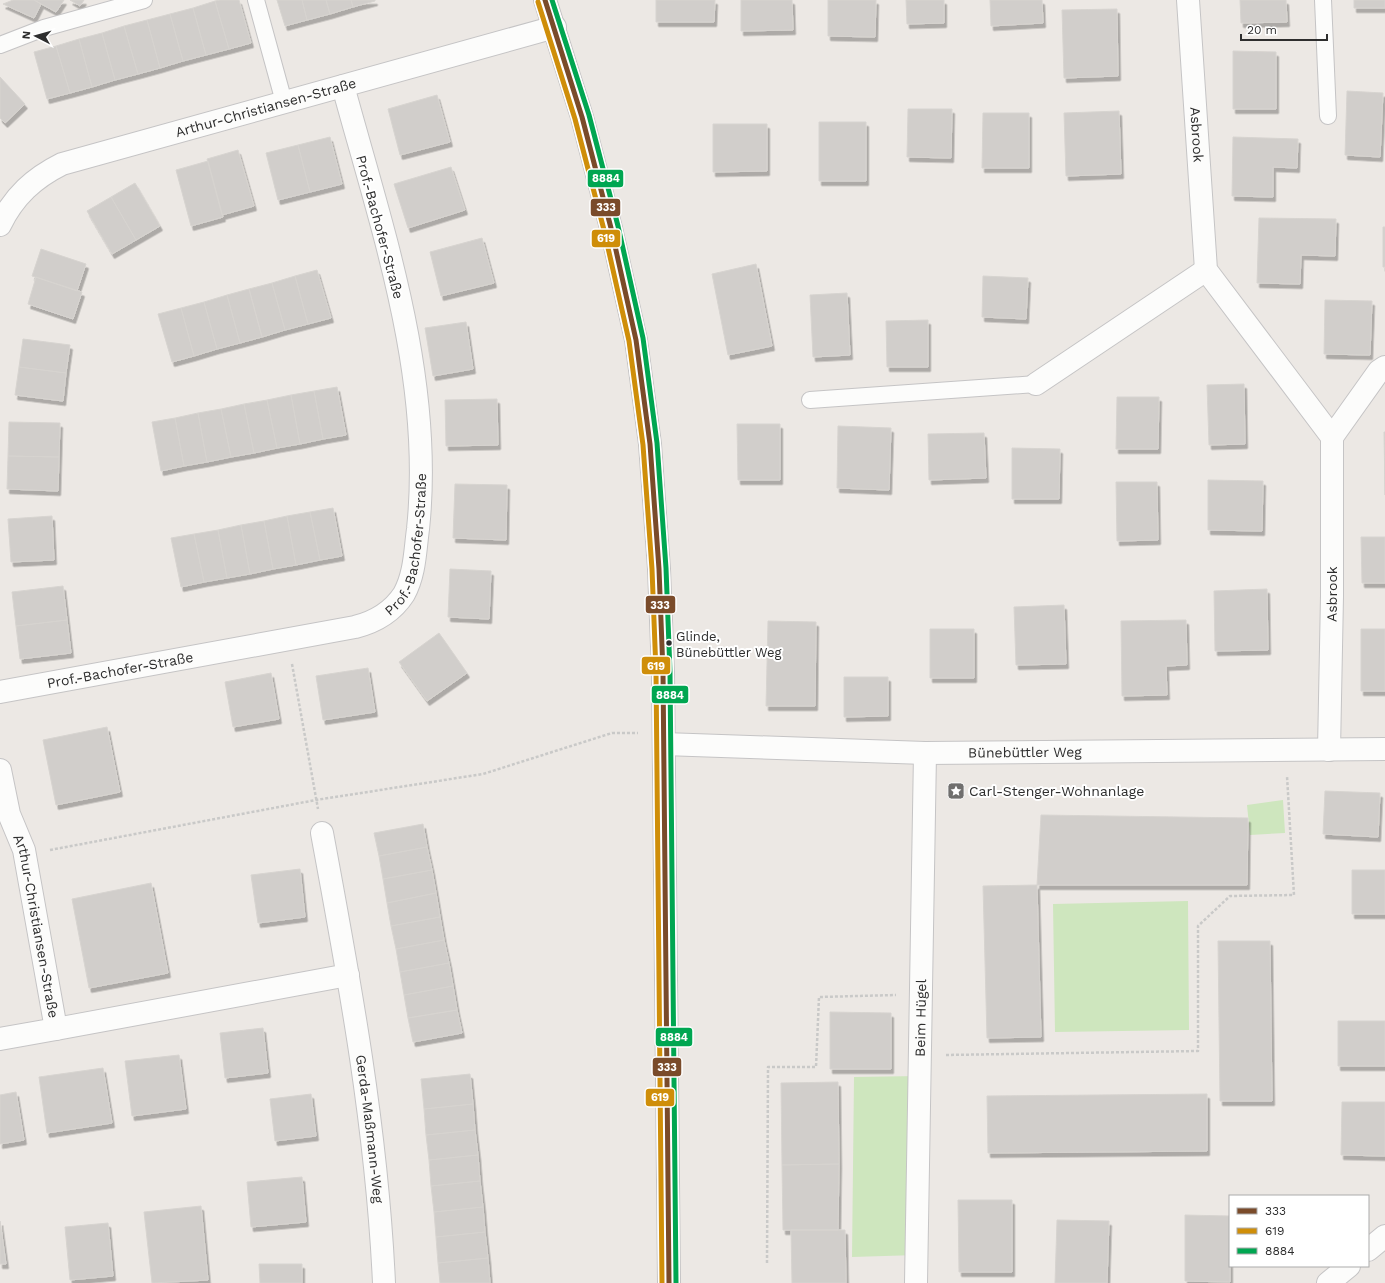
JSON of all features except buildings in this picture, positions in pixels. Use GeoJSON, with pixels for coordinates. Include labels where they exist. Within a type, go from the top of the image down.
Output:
{"type":"FeatureCollection","features":[{"type":"Feature","properties":{"kind":"street"},"geometry":{"type":"LineString","coordinates":[[545,0],[582,117],[611,228],[636,340],[650,444],[659,570],[664,738],[669,1283]]}},
{"type":"Feature","properties":{"kind":"street","name":"Asbrook"},"geometry":{"type":"LineString","coordinates":[[1188,0],[1206,270]]}},
{"type":"Feature","properties":{"kind":"street","name":"Arthur-Christiansen-Straße"},"geometry":{"type":"LineString","coordinates":[[0,225],[14,201],[24,190],[36,180],[62,164],[555,28]]}},
{"type":"Feature","properties":{"kind":"street","name":"Prof.-Bachofer-Straße"},"geometry":{"type":"LineString","coordinates":[[0,692],[366,624],[387,612],[403,595],[412,574],[419,518],[420,482],[417,413],[408,342],[396,285],[342,86]]}},
{"type":"Feature","properties":{"kind":"street"},"geometry":{"type":"LineString","coordinates":[[1036,384],[1206,270],[1332,438],[1379,371],[1385,367]]}},
{"type":"Feature","properties":{"kind":"street","name":"Asbrook"},"geometry":{"type":"LineString","coordinates":[[1329,750],[1332,438]]}},
{"type":"Feature","properties":{"kind":"street","name":"Bünebüttler Weg"},"geometry":{"type":"LineString","coordinates":[[664,738],[925,753],[1385,749]]}},
{"type":"Feature","properties":{"kind":"street","name":"Beim Hügel"},"geometry":{"type":"LineString","coordinates":[[916,1283],[925,753]]}},
{"type":"Feature","properties":{"kind":"street","name":"Arthur-Christiansen-Straße"},"geometry":{"type":"LineString","coordinates":[[0,770],[8,808],[7,825],[24,854],[56,1029],[0,1039]]}},
{"type":"Feature","properties":{"kind":"street","name":"Gerda-Maßmann-Weg"},"geometry":{"type":"LineString","coordinates":[[322,833],[362,1054],[374,1148],[384,1283]]}},
{"type":"Feature","properties":{"kind":"street"},"geometry":{"type":"LineString","coordinates":[[56,1029],[348,975]]}},
{"type":"Feature","properties":{"kind":"street"},"geometry":{"type":"LineString","coordinates":[[1369,1249],[1385,1236]]}},
{"type":"Feature","properties":{"kind":"street"},"geometry":{"type":"LineString","coordinates":[[1328,1283],[1348,1267]]}},
{"type":"Feature","properties":{"kind":"lane"},"geometry":{"type":"LineString","coordinates":[[0,45],[44,28],[144,0]]}},
{"type":"Feature","properties":{"kind":"lane"},"geometry":{"type":"LineString","coordinates":[[256,0],[284,102]]}},
{"type":"Feature","properties":{"kind":"lane"},"geometry":{"type":"LineString","coordinates":[[1323,0],[1328,116]]}},
{"type":"Feature","properties":{"kind":"lane"},"geometry":{"type":"LineString","coordinates":[[810,400],[1036,384]]}},
{"type":"Feature","properties":{"kind":"path"},"geometry":{"type":"LineString","coordinates":[[287,639],[322,833]]}},
{"type":"Feature","properties":{"kind":"path"},"geometry":{"type":"LineString","coordinates":[[24,854],[316,800],[484,774],[612,733],[664,738]]}},
{"type":"Feature","properties":{"kind":"path"},"geometry":{"type":"LineString","coordinates":[[919,1056],[1198,1051],[1198,926],[1230,896],[1294,895],[1286,751]]}},
{"type":"Feature","properties":{"kind":"path"},"geometry":{"type":"LineString","coordinates":[[767,1263],[768,1066],[816,1067],[819,996],[920,994]]}},
{"type":"Feature","properties":{"kind":"green space"},"geometry":{"type":"Polygon","coordinates":[[[1283,800],[1285,833],[1250,835],[1247,805],[1283,800]]]}},
{"type":"Feature","properties":{"kind":"green space"},"geometry":{"type":"Polygon","coordinates":[[[1188,901],[1189,1030],[1055,1032],[1053,904],[1188,901]]]}},
{"type":"Feature","properties":{"kind":"green space"},"geometry":{"type":"Polygon","coordinates":[[[919,1076],[917,1255],[852,1257],[854,1077],[919,1076]]]}},
{"type":"Feature","properties":{"kind":"transit line","name":"333"},"geometry":{"type":"LineString","coordinates":[[545,0],[582,117],[611,228],[636,340],[650,444],[659,569],[663,672],[669,1283]]}},
{"type":"Feature","properties":{"kind":"transit line","name":"8884"},"geometry":{"type":"LineString","coordinates":[[552,0],[589,115],[618,226],[643,338],[657,443],[666,568],[670,672],[676,1283]]}},
{"type":"Feature","properties":{"kind":"transit line","name":"619"},"geometry":{"type":"LineString","coordinates":[[538,2],[575,119],[604,230],[629,341],[643,445],[652,569],[656,672],[662,1283]]}},
{"type":"Feature","properties":{"kind":"place","name":"Glinde, Bünebüttler Weg"},"geometry":{"type":"Point","coordinates":[669,643]}},
{"type":"Feature","properties":{"kind":"place","name":"Carl-Stenger-Wohnanlage"},"geometry":{"type":"Point","coordinates":[956,791]}}]}
